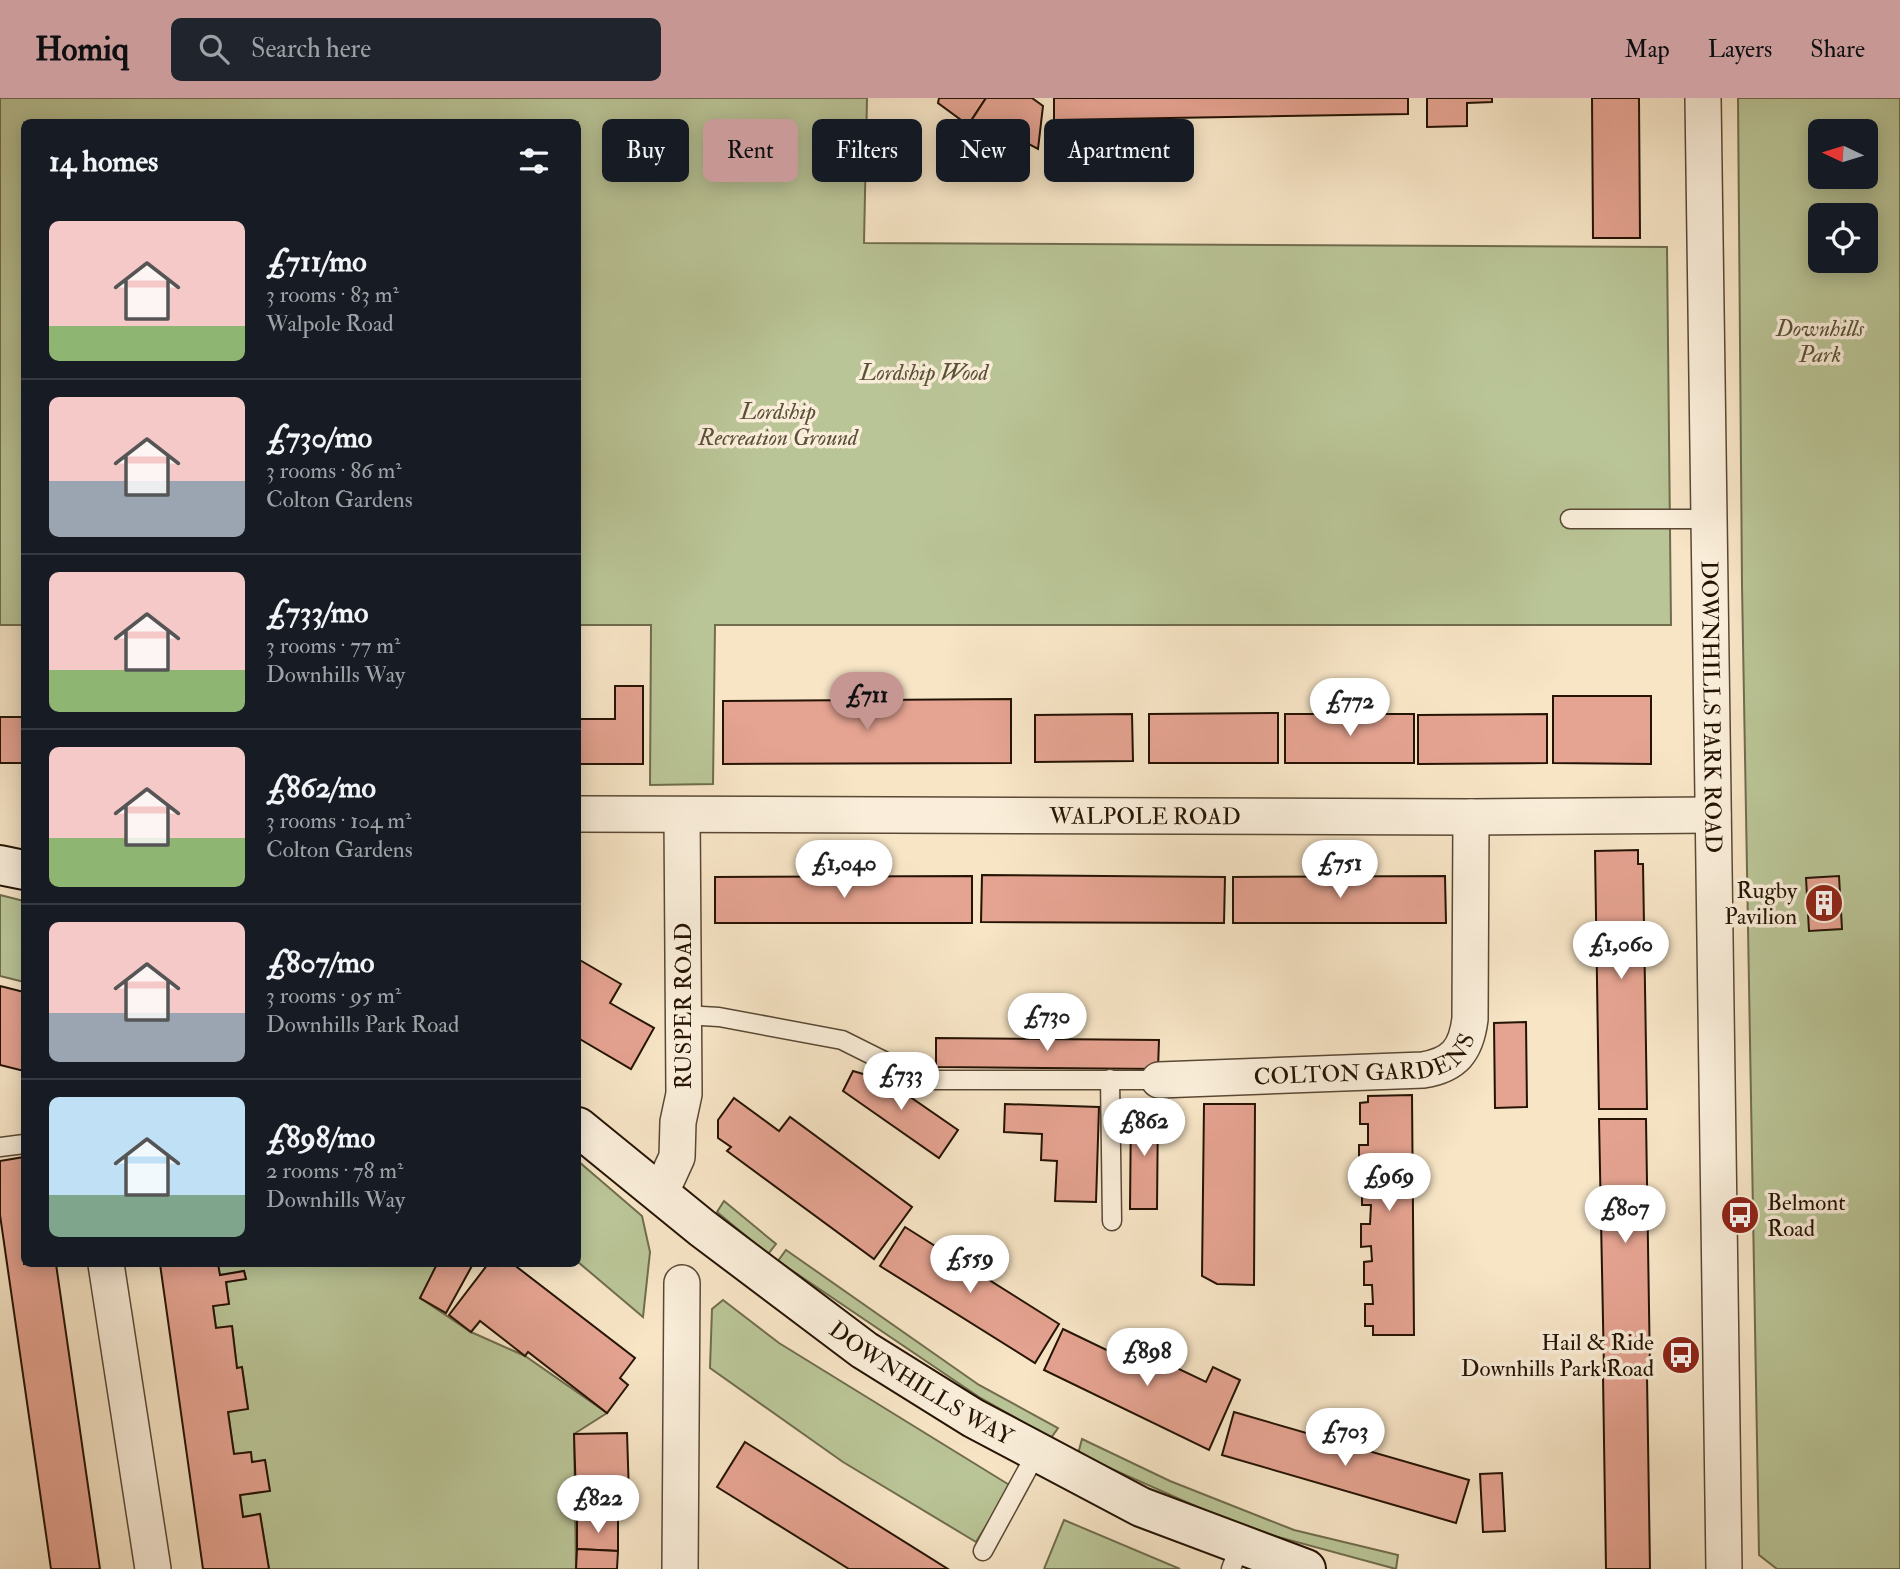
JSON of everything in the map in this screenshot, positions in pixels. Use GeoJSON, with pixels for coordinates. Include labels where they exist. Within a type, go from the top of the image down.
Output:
{"type":"FeatureCollection","features":[{"type":"Feature","properties":{"kind":"main road"},"geometry":{"type":"LineString","coordinates":[[0,864],[21,869]]}},
{"type":"Feature","properties":{"kind":"main road","name":"DOWNHILLS WAY"},"geometry":{"type":"LineString","coordinates":[[581,1129],[702,1228],[864,1350],[973,1418],[1236,1557],[1306,1569]]}},
{"type":"Feature","properties":{"kind":"street","name":"DOWNHILLS PARK ROAD"},"geometry":{"type":"LineString","coordinates":[[1703,98],[1724,1569]]}},
{"type":"Feature","properties":{"kind":"street","name":"WALPOLE ROAD"},"geometry":{"type":"LineString","coordinates":[[581,814],[1471,817],[1713,815]]}},
{"type":"Feature","properties":{"kind":"street","name":"RUSPER ROAD"},"geometry":{"type":"LineString","coordinates":[[661,1192],[677,1157],[678,1122],[684,1094],[682,815]]}},
{"type":"Feature","properties":{"kind":"street","name":"COLTON GARDENS"},"geometry":{"type":"LineString","coordinates":[[1159,1080],[1423,1070],[1442,1067],[1458,1056],[1468,1038],[1470,1019],[1471,817]]}},
{"type":"Feature","properties":{"kind":"street"},"geometry":{"type":"LineString","coordinates":[[106,1267],[153,1569]]}},
{"type":"Feature","properties":{"kind":"street"},"geometry":{"type":"LineString","coordinates":[[680,1569],[682,1283]]}},
{"type":"Feature","properties":{"kind":"lane"},"geometry":{"type":"LineString","coordinates":[[1570,519],[1710,519]]}},
{"type":"Feature","properties":{"kind":"lane"},"geometry":{"type":"LineString","coordinates":[[684,1015],[719,1017],[842,1040],[902,1070],[934,1080],[1159,1080]]}},
{"type":"Feature","properties":{"kind":"lane"},"geometry":{"type":"LineString","coordinates":[[1110,1079],[1112,1222]]}},
{"type":"Feature","properties":{"kind":"lane"},"geometry":{"type":"LineString","coordinates":[[0,1147],[21,1144]]}},
{"type":"Feature","properties":{"kind":"lane"},"geometry":{"type":"LineString","coordinates":[[983,1551],[1037,1452]]}},
{"type":"Feature","properties":{"kind":"green space","name":"Lordship Recreation Ground"},"geometry":{"type":"Polygon","coordinates":[[[0,98],[867,98],[867,119],[812,119],[812,182],[865,182],[864,243],[1667,247],[1671,625],[715,625],[713,784],[650,785],[651,625],[581,625],[581,119],[21,119],[21,625],[0,625],[0,98]]]}},
{"type":"Feature","properties":{"kind":"green space","name":"Downhills Park"},"geometry":{"type":"Polygon","coordinates":[[[1738,98],[1900,98],[1900,1569],[1777,1569],[1759,1555],[1742,585],[1738,98]]]}},
{"type":"Feature","properties":{"kind":"green space"},"geometry":{"type":"Polygon","coordinates":[[[0,895],[21,900],[21,981],[0,976],[0,895]]]}},
{"type":"Feature","properties":{"kind":"green space"},"geometry":{"type":"Polygon","coordinates":[[[581,1164],[642,1216],[650,1252],[643,1317],[581,1265],[581,1164]]]}},
{"type":"Feature","properties":{"kind":"green space"},"geometry":{"type":"Polygon","coordinates":[[[724,1201],[776,1244],[768,1254],[717,1212],[724,1201]]]}},
{"type":"Feature","properties":{"kind":"green space"},"geometry":{"type":"Polygon","coordinates":[[[786,1250],[979,1385],[1058,1428],[1051,1438],[979,1397],[778,1261],[786,1250]]]}},
{"type":"Feature","properties":{"kind":"green space"},"geometry":{"type":"Polygon","coordinates":[[[210,1267],[436,1267],[420,1298],[471,1332],[525,1356],[607,1413],[574,1434],[576,1569],[269,1569],[260,1514],[243,1517],[240,1495],[269,1490],[265,1461],[252,1462],[250,1452],[234,1454],[228,1412],[248,1408],[242,1368],[237,1368],[232,1326],[216,1328],[213,1306],[229,1304],[226,1282],[246,1279],[244,1271],[220,1275],[210,1267]]]}},
{"type":"Feature","properties":{"kind":"green space"},"geometry":{"type":"Polygon","coordinates":[[[723,1300],[779,1343],[1011,1486],[976,1542],[843,1462],[710,1368],[712,1309],[723,1300]]]}},
{"type":"Feature","properties":{"kind":"green space"},"geometry":{"type":"Polygon","coordinates":[[[1082,1439],[1170,1481],[1294,1530],[1398,1555],[1396,1569],[1245,1528],[1078,1454],[1082,1439]]]}},
{"type":"Feature","properties":{"kind":"green space"},"geometry":{"type":"Polygon","coordinates":[[[1064,1520],[1180,1569],[1044,1569],[1064,1520]]]}},
{"type":"Feature","properties":{"kind":"building"},"geometry":{"type":"Polygon","coordinates":[[[939,98],[986,98],[972,119],[960,119],[938,103],[939,98]]]}},
{"type":"Feature","properties":{"kind":"building"},"geometry":{"type":"Polygon","coordinates":[[[986,98],[1032,98],[1043,106],[1038,149],[1030,145],[1030,119],[972,119],[986,98]]]}},
{"type":"Feature","properties":{"kind":"building"},"geometry":{"type":"Polygon","coordinates":[[[1054,98],[1408,98],[1408,114],[1054,119],[1054,98]]]}},
{"type":"Feature","properties":{"kind":"building"},"geometry":{"type":"Polygon","coordinates":[[[1427,98],[1492,98],[1492,102],[1467,103],[1467,126],[1427,127],[1427,98]]]}},
{"type":"Feature","properties":{"kind":"building"},"geometry":{"type":"Polygon","coordinates":[[[1592,98],[1639,98],[1640,238],[1593,238],[1592,98]]]}},
{"type":"Feature","properties":{"kind":"building"},"geometry":{"type":"Polygon","coordinates":[[[615,686],[643,686],[643,764],[581,764],[581,719],[615,719],[615,686]]]}},
{"type":"Feature","properties":{"kind":"building"},"geometry":{"type":"Polygon","coordinates":[[[1553,696],[1651,696],[1651,764],[1553,763],[1553,696]]]}},
{"type":"Feature","properties":{"kind":"building"},"geometry":{"type":"Polygon","coordinates":[[[1011,699],[1011,763],[723,764],[723,701],[1011,699]]]}},
{"type":"Feature","properties":{"kind":"building"},"geometry":{"type":"Polygon","coordinates":[[[1278,713],[1278,763],[1149,763],[1149,714],[1278,713]]]}},
{"type":"Feature","properties":{"kind":"building"},"geometry":{"type":"Polygon","coordinates":[[[1132,714],[1133,761],[1035,762],[1035,715],[1132,714]]]}},
{"type":"Feature","properties":{"kind":"building"},"geometry":{"type":"Polygon","coordinates":[[[1285,714],[1414,714],[1414,763],[1285,763],[1285,714]]]}},
{"type":"Feature","properties":{"kind":"building"},"geometry":{"type":"Polygon","coordinates":[[[1547,714],[1547,763],[1418,764],[1418,715],[1547,714]]]}},
{"type":"Feature","properties":{"kind":"building"},"geometry":{"type":"Polygon","coordinates":[[[0,717],[21,717],[21,763],[0,763],[0,717]]]}},
{"type":"Feature","properties":{"kind":"building"},"geometry":{"type":"Polygon","coordinates":[[[1638,850],[1638,864],[1643,864],[1647,1109],[1599,1109],[1595,851],[1638,850]]]}},
{"type":"Feature","properties":{"kind":"building"},"geometry":{"type":"Polygon","coordinates":[[[982,875],[1225,877],[1224,923],[981,922],[982,875]]]}},
{"type":"Feature","properties":{"kind":"building"},"geometry":{"type":"Polygon","coordinates":[[[972,876],[972,923],[715,923],[715,877],[972,876]]]}},
{"type":"Feature","properties":{"kind":"building"},"geometry":{"type":"Polygon","coordinates":[[[1445,876],[1446,923],[1233,923],[1233,877],[1445,876]]]}},
{"type":"Feature","properties":{"kind":"building","name":"Rugby Pavilion"},"geometry":{"type":"Polygon","coordinates":[[[1839,876],[1842,929],[1809,931],[1806,878],[1839,876]]]}},
{"type":"Feature","properties":{"kind":"building"},"geometry":{"type":"Polygon","coordinates":[[[581,961],[621,984],[610,1003],[654,1028],[631,1069],[581,1040],[581,961]]]}},
{"type":"Feature","properties":{"kind":"building"},"geometry":{"type":"Polygon","coordinates":[[[0,986],[21,991],[21,1070],[0,1065],[0,986]]]}},
{"type":"Feature","properties":{"kind":"building"},"geometry":{"type":"Polygon","coordinates":[[[1526,1022],[1527,1107],[1495,1108],[1494,1023],[1526,1022]]]}},
{"type":"Feature","properties":{"kind":"building"},"geometry":{"type":"Polygon","coordinates":[[[936,1038],[1159,1040],[1158,1069],[936,1067],[936,1038]]]}},
{"type":"Feature","properties":{"kind":"building"},"geometry":{"type":"Polygon","coordinates":[[[853,1071],[887,1081],[958,1130],[939,1158],[843,1091],[853,1071]]]}},
{"type":"Feature","properties":{"kind":"building"},"geometry":{"type":"Polygon","coordinates":[[[1412,1095],[1414,1335],[1373,1335],[1373,1326],[1365,1326],[1365,1304],[1373,1304],[1372,1285],[1364,1285],[1364,1262],[1372,1261],[1371,1246],[1361,1247],[1361,1224],[1370,1224],[1371,1205],[1362,1205],[1362,1182],[1370,1182],[1368,1168],[1359,1168],[1359,1145],[1368,1145],[1368,1124],[1360,1124],[1360,1103],[1368,1102],[1368,1096],[1412,1095]]]}},
{"type":"Feature","properties":{"kind":"building"},"geometry":{"type":"Polygon","coordinates":[[[734,1098],[779,1131],[790,1117],[912,1207],[874,1259],[727,1151],[731,1147],[718,1138],[718,1120],[734,1098]]]}},
{"type":"Feature","properties":{"kind":"building"},"geometry":{"type":"Polygon","coordinates":[[[1005,1104],[1099,1107],[1096,1202],[1055,1201],[1057,1161],[1041,1160],[1042,1134],[1004,1132],[1005,1104]]]}},
{"type":"Feature","properties":{"kind":"building"},"geometry":{"type":"Polygon","coordinates":[[[1204,1104],[1255,1104],[1254,1285],[1217,1284],[1202,1276],[1204,1104]]]}},
{"type":"Feature","properties":{"kind":"building"},"geometry":{"type":"Polygon","coordinates":[[[1131,1106],[1158,1106],[1157,1209],[1130,1209],[1131,1106]]]}},
{"type":"Feature","properties":{"kind":"building"},"geometry":{"type":"Polygon","coordinates":[[[1599,1119],[1646,1119],[1650,1371],[1604,1371],[1599,1119]]]}},
{"type":"Feature","properties":{"kind":"building"},"geometry":{"type":"Polygon","coordinates":[[[21,1158],[21,1267],[56,1267],[100,1569],[51,1569],[0,1215],[0,1161],[21,1158]]]}},
{"type":"Feature","properties":{"kind":"building"},"geometry":{"type":"Polygon","coordinates":[[[905,1227],[1059,1324],[1035,1363],[880,1266],[905,1227]]]}},
{"type":"Feature","properties":{"kind":"building"},"geometry":{"type":"Polygon","coordinates":[[[160,1267],[219,1267],[220,1275],[244,1271],[246,1279],[226,1282],[229,1304],[213,1306],[216,1328],[232,1326],[237,1368],[242,1367],[248,1409],[228,1412],[234,1454],[251,1452],[252,1462],[265,1460],[270,1491],[240,1495],[243,1517],[260,1514],[269,1569],[203,1569],[160,1267]]]}},
{"type":"Feature","properties":{"kind":"building"},"geometry":{"type":"Polygon","coordinates":[[[436,1267],[471,1267],[446,1313],[420,1298],[436,1267]]]}},
{"type":"Feature","properties":{"kind":"building"},"geometry":{"type":"Polygon","coordinates":[[[486,1267],[517,1267],[635,1358],[620,1378],[628,1385],[607,1413],[528,1352],[525,1356],[480,1321],[471,1332],[449,1315],[486,1267]]]}},
{"type":"Feature","properties":{"kind":"building"},"geometry":{"type":"Polygon","coordinates":[[[1063,1329],[1148,1370],[1154,1357],[1206,1382],[1213,1367],[1240,1380],[1209,1450],[1044,1370],[1063,1329]]]}},
{"type":"Feature","properties":{"kind":"building"},"geometry":{"type":"Polygon","coordinates":[[[1603,1376],[1647,1376],[1650,1569],[1606,1569],[1603,1376]]]}},
{"type":"Feature","properties":{"kind":"building"},"geometry":{"type":"Polygon","coordinates":[[[1234,1412],[1469,1480],[1456,1523],[1222,1455],[1234,1412]]]}},
{"type":"Feature","properties":{"kind":"building"},"geometry":{"type":"Polygon","coordinates":[[[627,1433],[629,1495],[576,1497],[574,1434],[627,1433]]]}},
{"type":"Feature","properties":{"kind":"building"},"geometry":{"type":"Polygon","coordinates":[[[745,1442],[948,1569],[849,1569],[717,1487],[745,1442]]]}},
{"type":"Feature","properties":{"kind":"building"},"geometry":{"type":"Polygon","coordinates":[[[1502,1473],[1505,1531],[1483,1532],[1480,1474],[1502,1473]]]}},
{"type":"Feature","properties":{"kind":"building"},"geometry":{"type":"Polygon","coordinates":[[[577,1519],[618,1520],[618,1551],[577,1549],[577,1519]]]}},
{"type":"Feature","properties":{"kind":"building"},"geometry":{"type":"Polygon","coordinates":[[[577,1549],[618,1551],[617,1569],[576,1569],[577,1549]]]}},
{"type":"Feature","properties":{"kind":"place","name":"Rugby Pavilion"},"geometry":{"type":"Point","coordinates":[1824,903]}},
{"type":"Feature","properties":{"kind":"place","name":"Belmont Road"},"geometry":{"type":"Point","coordinates":[1740,1215]}},
{"type":"Feature","properties":{"kind":"place","name":"Hail & Ride Downhills Park Road"},"geometry":{"type":"Point","coordinates":[1681,1355]}},
{"type":"Feature","properties":{"kind":"park label","name":"Lordship Wood"},"geometry":{"type":"Point","coordinates":[924,372]}}]}
